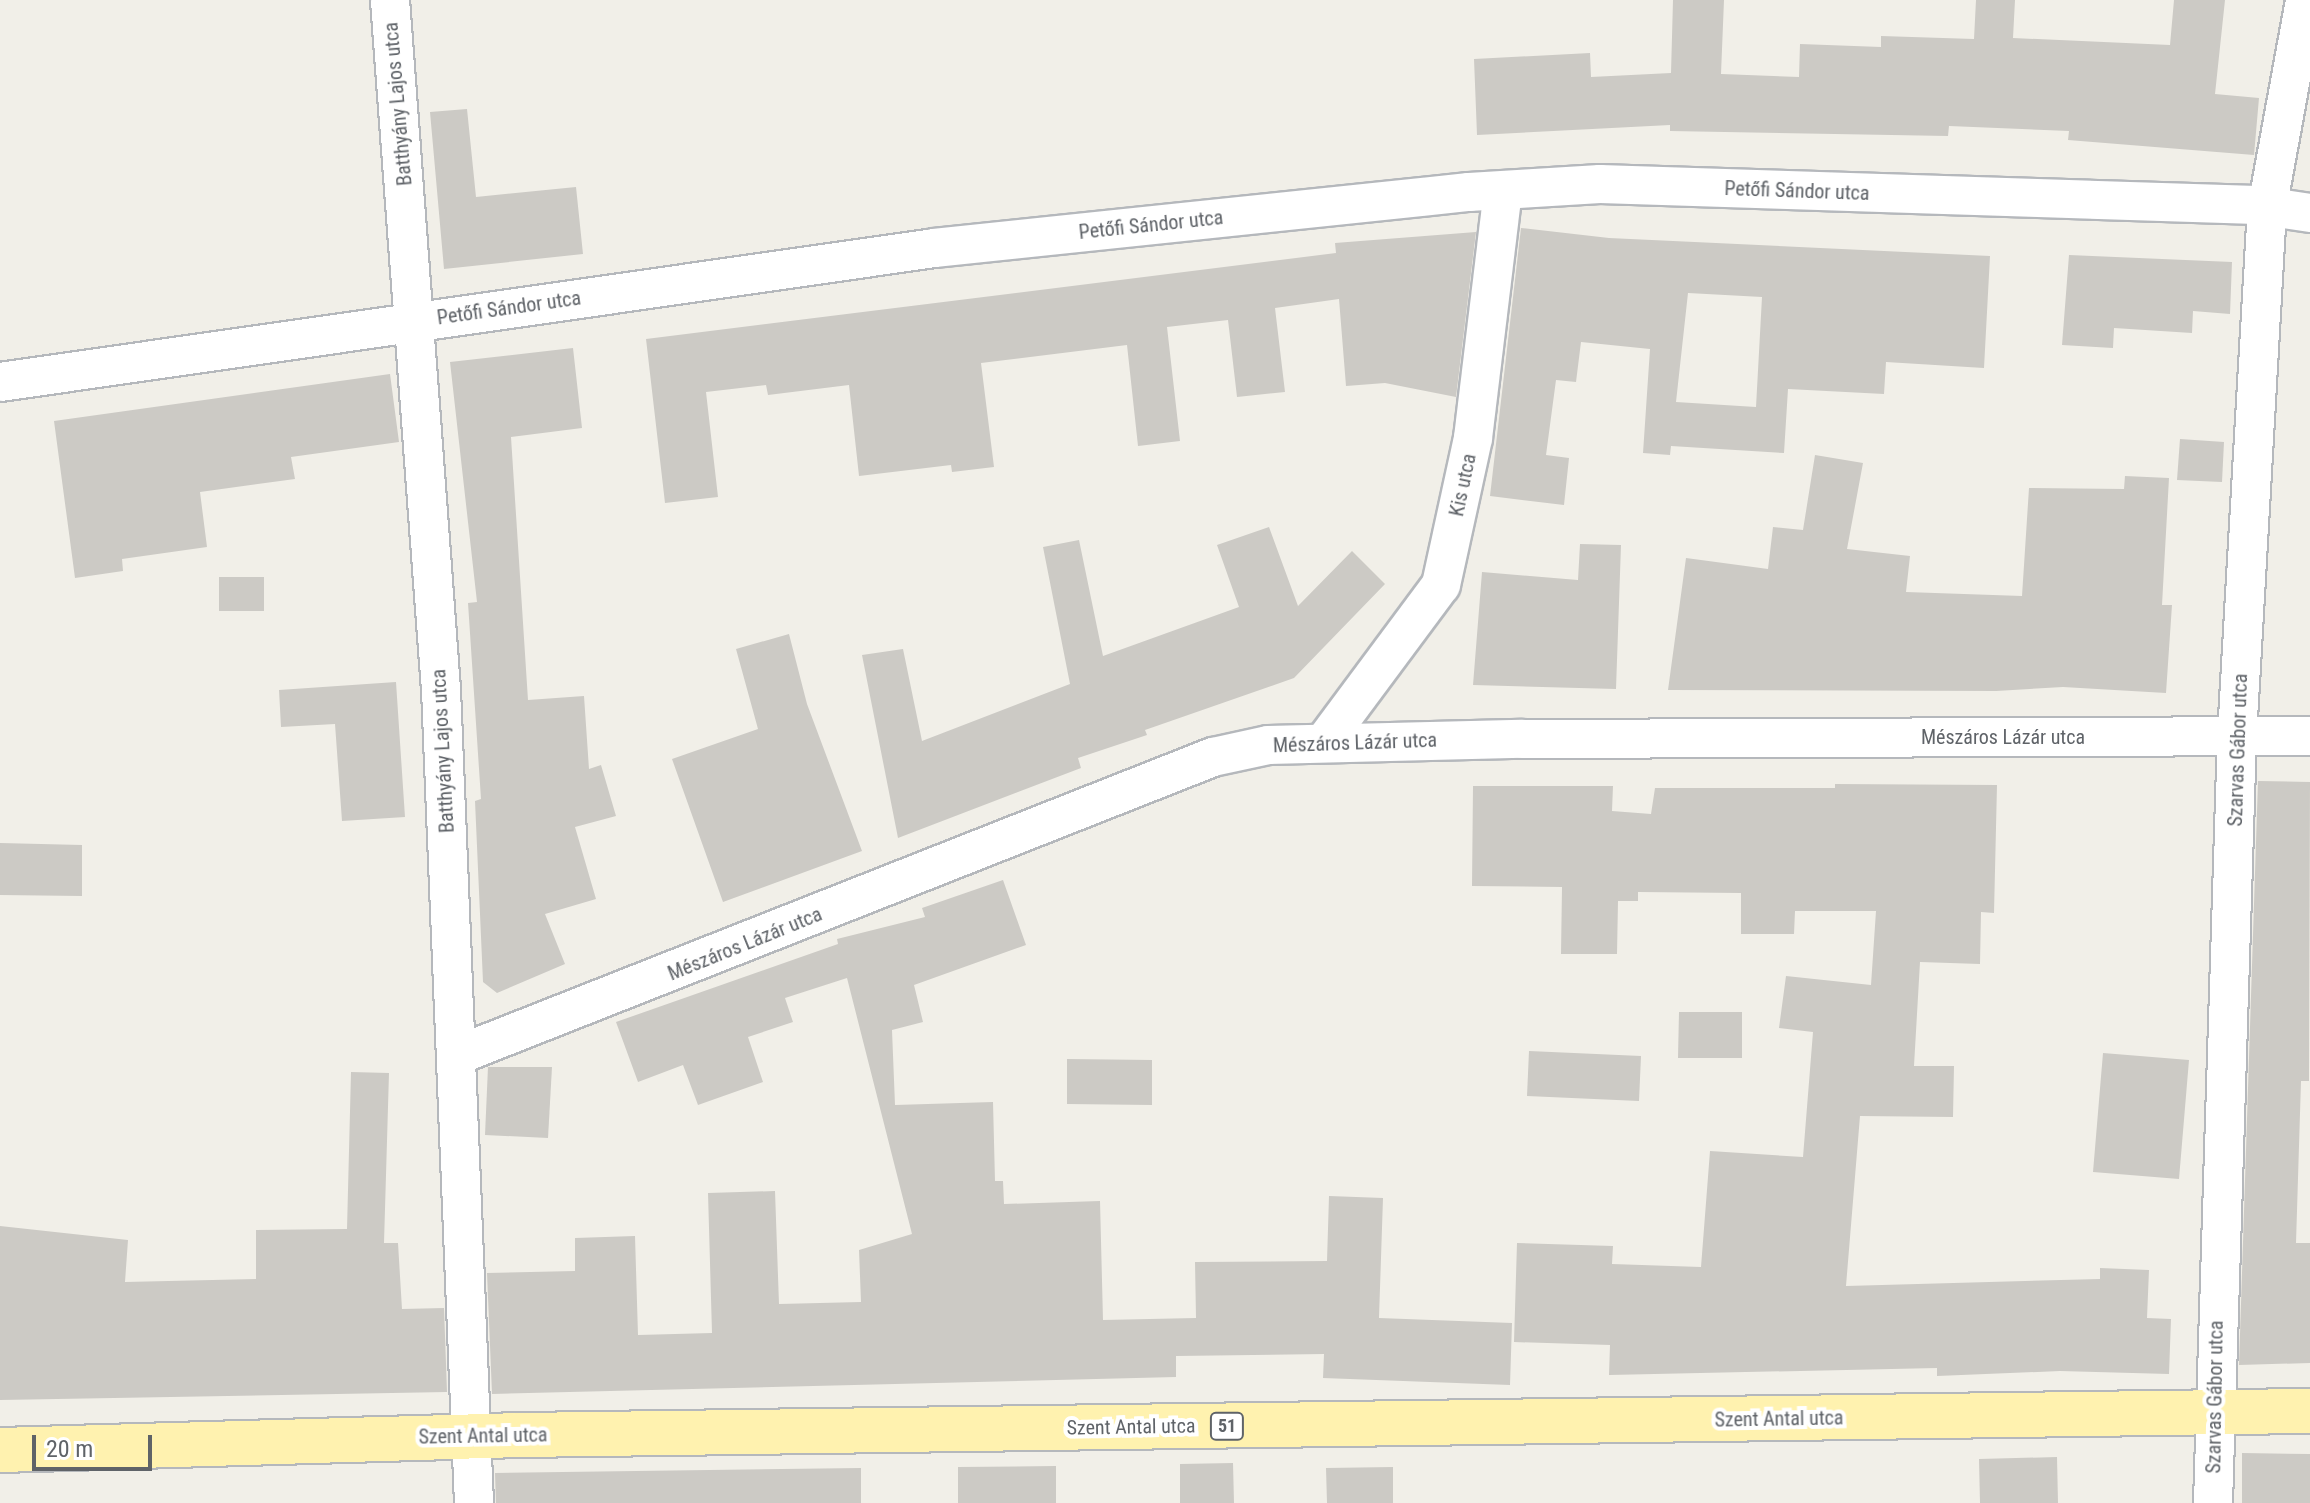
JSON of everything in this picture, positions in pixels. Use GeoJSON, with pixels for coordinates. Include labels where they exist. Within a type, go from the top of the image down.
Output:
{"type":"FeatureCollection","features":[{"type":"Feature","properties":{"kind":"main road","name":"Szent Antal utca"},"geometry":{"type":"LineString","coordinates":[[0,1450],[475,1436],[2310,1411]]}},
{"type":"Feature","properties":{"kind":"street","name":"Batthyány Lajos utca"},"geometry":{"type":"LineString","coordinates":[[390,0],[417,321],[458,1055],[475,1436],[474,1503]]}},
{"type":"Feature","properties":{"kind":"street","name":"Szarvas Gábor utca"},"geometry":{"type":"LineString","coordinates":[[2213,1503],[2213,1413],[2237,736],[2267,208],[2305,0]]}},
{"type":"Feature","properties":{"kind":"street","name":"Petőfi Sándor utca"},"geometry":{"type":"LineString","coordinates":[[0,382],[934,248],[1503,191],[1600,184],[2267,208],[2310,213]]}},
{"type":"Feature","properties":{"kind":"street","name":"Kis utca"},"geometry":{"type":"LineString","coordinates":[[1325,741],[1441,585],[1473,438],[1503,191]]}},
{"type":"Feature","properties":{"kind":"street","name":"Mészáros Lázár utca"},"geometry":{"type":"LineString","coordinates":[[458,1055],[1213,757],[1325,741],[2310,736]]}},
{"type":"Feature","properties":{"kind":"building"},"geometry":{"type":"Polygon","coordinates":[[[1673,0],[1724,0],[1721,74],[1799,77],[1800,44],[1881,47],[1881,36],[1974,39],[1976,0],[2015,0],[2013,38],[2170,45],[2174,0],[2225,0],[2215,94],[2259,98],[2254,155],[2068,140],[2069,131],[1949,126],[1948,136],[1670,131],[1670,125],[1477,135],[1474,59],[1590,53],[1591,77],[1671,73],[1673,0]]]}},
{"type":"Feature","properties":{"kind":"building"},"geometry":{"type":"Polygon","coordinates":[[[467,109],[476,197],[576,187],[583,254],[444,269],[430,112],[467,109]]]}},
{"type":"Feature","properties":{"kind":"building"},"geometry":{"type":"Polygon","coordinates":[[[1521,228],[1609,238],[1990,256],[1984,368],[1886,362],[1884,394],[1788,389],[1784,453],[1671,446],[1670,455],[1643,453],[1650,349],[1581,342],[1576,382],[1556,380],[1546,455],[1569,458],[1564,505],[1490,496],[1521,228]],[[1688,293],[1676,402],[1756,407],[1762,297],[1688,293]]]}},
{"type":"Feature","properties":{"kind":"building"},"geometry":{"type":"Polygon","coordinates":[[[1476,232],[1456,397],[1385,383],[1346,386],[1339,299],[1275,308],[1285,392],[1237,397],[1228,320],[1167,327],[1180,441],[1138,446],[1127,345],[981,363],[994,467],[952,472],[951,465],[859,476],[849,385],[768,395],[766,385],[706,392],[718,497],[665,503],[646,339],[1336,253],[1335,243],[1476,232]]]}},
{"type":"Feature","properties":{"kind":"building"},"geometry":{"type":"Polygon","coordinates":[[[2069,255],[2232,262],[2230,314],[2193,311],[2192,333],[2114,328],[2113,348],[2062,345],[2069,255]]]}},
{"type":"Feature","properties":{"kind":"building"},"geometry":{"type":"Polygon","coordinates":[[[573,348],[582,428],[511,437],[528,700],[584,696],[589,769],[601,765],[616,816],[575,827],[596,899],[545,914],[565,964],[497,993],[483,982],[475,801],[481,799],[468,603],[477,602],[450,362],[573,348]]]}},
{"type":"Feature","properties":{"kind":"building"},"geometry":{"type":"Polygon","coordinates":[[[390,374],[399,442],[291,457],[295,479],[200,492],[207,547],[122,559],[123,571],[75,578],[54,421],[390,374]]]}},
{"type":"Feature","properties":{"kind":"building"},"geometry":{"type":"Polygon","coordinates":[[[2180,439],[2224,442],[2222,482],[2177,480],[2180,439]]]}},
{"type":"Feature","properties":{"kind":"building"},"geometry":{"type":"Polygon","coordinates":[[[1815,455],[1863,463],[1847,549],[1910,556],[1906,592],[2022,596],[2029,488],[2124,489],[2125,476],[2169,478],[2162,605],[2172,605],[2166,693],[2063,687],[1996,691],[1668,690],[1686,558],[1768,569],[1773,527],[1803,530],[1815,455]]]}},
{"type":"Feature","properties":{"kind":"building"},"geometry":{"type":"Polygon","coordinates":[[[1269,527],[1298,606],[1352,551],[1385,584],[1294,678],[1145,730],[1147,735],[1078,758],[1081,768],[898,838],[862,655],[903,649],[922,741],[1070,684],[1043,547],[1079,540],[1103,656],[1239,607],[1217,545],[1269,527]]]}},
{"type":"Feature","properties":{"kind":"building"},"geometry":{"type":"Polygon","coordinates":[[[1580,544],[1621,545],[1616,689],[1473,685],[1482,572],[1578,580],[1580,544]]]}},
{"type":"Feature","properties":{"kind":"building"},"geometry":{"type":"Polygon","coordinates":[[[219,577],[264,577],[264,611],[219,611],[219,577]]]}},
{"type":"Feature","properties":{"kind":"building"},"geometry":{"type":"Polygon","coordinates":[[[789,634],[807,704],[862,851],[723,902],[672,759],[758,729],[736,649],[789,634]]]}},
{"type":"Feature","properties":{"kind":"building"},"geometry":{"type":"Polygon","coordinates":[[[396,682],[405,817],[342,821],[335,724],[281,727],[279,690],[396,682]]]}},
{"type":"Feature","properties":{"kind":"building"},"geometry":{"type":"Polygon","coordinates":[[[2258,781],[2310,782],[2309,1081],[2301,1081],[2296,1243],[2310,1243],[2310,1363],[2239,1365],[2258,781]]]}},
{"type":"Feature","properties":{"kind":"building"},"geometry":{"type":"Polygon","coordinates":[[[1835,784],[1997,785],[1994,913],[1981,912],[1980,964],[1920,962],[1914,1066],[1954,1066],[1953,1117],[1860,1116],[1846,1286],[2100,1279],[2100,1268],[2149,1270],[2147,1318],[2171,1319],[2169,1374],[2060,1371],[1937,1376],[1937,1368],[1609,1375],[1610,1345],[1514,1342],[1517,1243],[1613,1246],[1612,1264],[1701,1267],[1710,1151],[1803,1157],[1813,1032],[1779,1028],[1786,976],[1871,985],[1876,911],[1795,911],[1794,934],[1741,934],[1741,893],[1638,892],[1638,901],[1618,901],[1617,954],[1561,954],[1562,887],[1472,886],[1473,786],[1613,786],[1612,811],[1651,814],[1655,788],[1835,788],[1835,784]]]}},
{"type":"Feature","properties":{"kind":"building"},"geometry":{"type":"Polygon","coordinates":[[[0,843],[82,845],[82,896],[0,895],[0,843]]]}},
{"type":"Feature","properties":{"kind":"building"},"geometry":{"type":"Polygon","coordinates":[[[1003,880],[1026,945],[914,985],[923,1022],[892,1030],[895,1105],[993,1102],[995,1181],[1003,1181],[1004,1204],[1100,1201],[1103,1320],[1196,1318],[1195,1262],[1327,1261],[1329,1196],[1383,1198],[1379,1318],[1512,1323],[1510,1385],[1323,1378],[1324,1354],[1176,1356],[1176,1377],[492,1394],[487,1273],[575,1271],[575,1238],[635,1236],[638,1335],[712,1333],[708,1193],[775,1191],[779,1304],[861,1302],[859,1250],[912,1234],[847,978],[785,998],[793,1022],[748,1037],[763,1082],[698,1105],[683,1065],[638,1082],[616,1022],[838,944],[837,939],[925,917],[922,908],[1003,880]]]}},
{"type":"Feature","properties":{"kind":"building"},"geometry":{"type":"Polygon","coordinates":[[[1679,1012],[1742,1012],[1742,1058],[1678,1058],[1679,1012]]]}},
{"type":"Feature","properties":{"kind":"building"},"geometry":{"type":"Polygon","coordinates":[[[1529,1051],[1641,1056],[1639,1101],[1527,1096],[1529,1051]]]}},
{"type":"Feature","properties":{"kind":"building"},"geometry":{"type":"Polygon","coordinates":[[[2103,1053],[2189,1060],[2179,1179],[2093,1172],[2103,1053]]]}},
{"type":"Feature","properties":{"kind":"building"},"geometry":{"type":"Polygon","coordinates":[[[1067,1059],[1152,1060],[1152,1105],[1067,1104],[1067,1059]]]}},
{"type":"Feature","properties":{"kind":"building"},"geometry":{"type":"Polygon","coordinates":[[[488,1067],[552,1067],[548,1138],[485,1135],[488,1067]]]}},
{"type":"Feature","properties":{"kind":"building"},"geometry":{"type":"Polygon","coordinates":[[[351,1072],[389,1073],[384,1243],[398,1243],[402,1309],[444,1308],[447,1392],[0,1400],[0,1226],[128,1240],[125,1282],[256,1279],[256,1230],[347,1229],[351,1072]]]}},
{"type":"Feature","properties":{"kind":"building"},"geometry":{"type":"Polygon","coordinates":[[[2242,1453],[2310,1454],[2310,1503],[2242,1503],[2242,1453]]]}},
{"type":"Feature","properties":{"kind":"building"},"geometry":{"type":"Polygon","coordinates":[[[2057,1457],[2058,1503],[1980,1503],[1979,1459],[2057,1457]]]}},
{"type":"Feature","properties":{"kind":"building"},"geometry":{"type":"Polygon","coordinates":[[[1233,1463],[1234,1503],[1180,1503],[1180,1464],[1233,1463]]]}},
{"type":"Feature","properties":{"kind":"building"},"geometry":{"type":"Polygon","coordinates":[[[1056,1466],[1056,1503],[958,1503],[958,1467],[1056,1466]]]}},
{"type":"Feature","properties":{"kind":"building"},"geometry":{"type":"Polygon","coordinates":[[[1393,1467],[1393,1503],[1327,1503],[1326,1468],[1393,1467]]]}},
{"type":"Feature","properties":{"kind":"building"},"geometry":{"type":"Polygon","coordinates":[[[861,1468],[861,1503],[496,1503],[495,1473],[861,1468]]]}}]}
